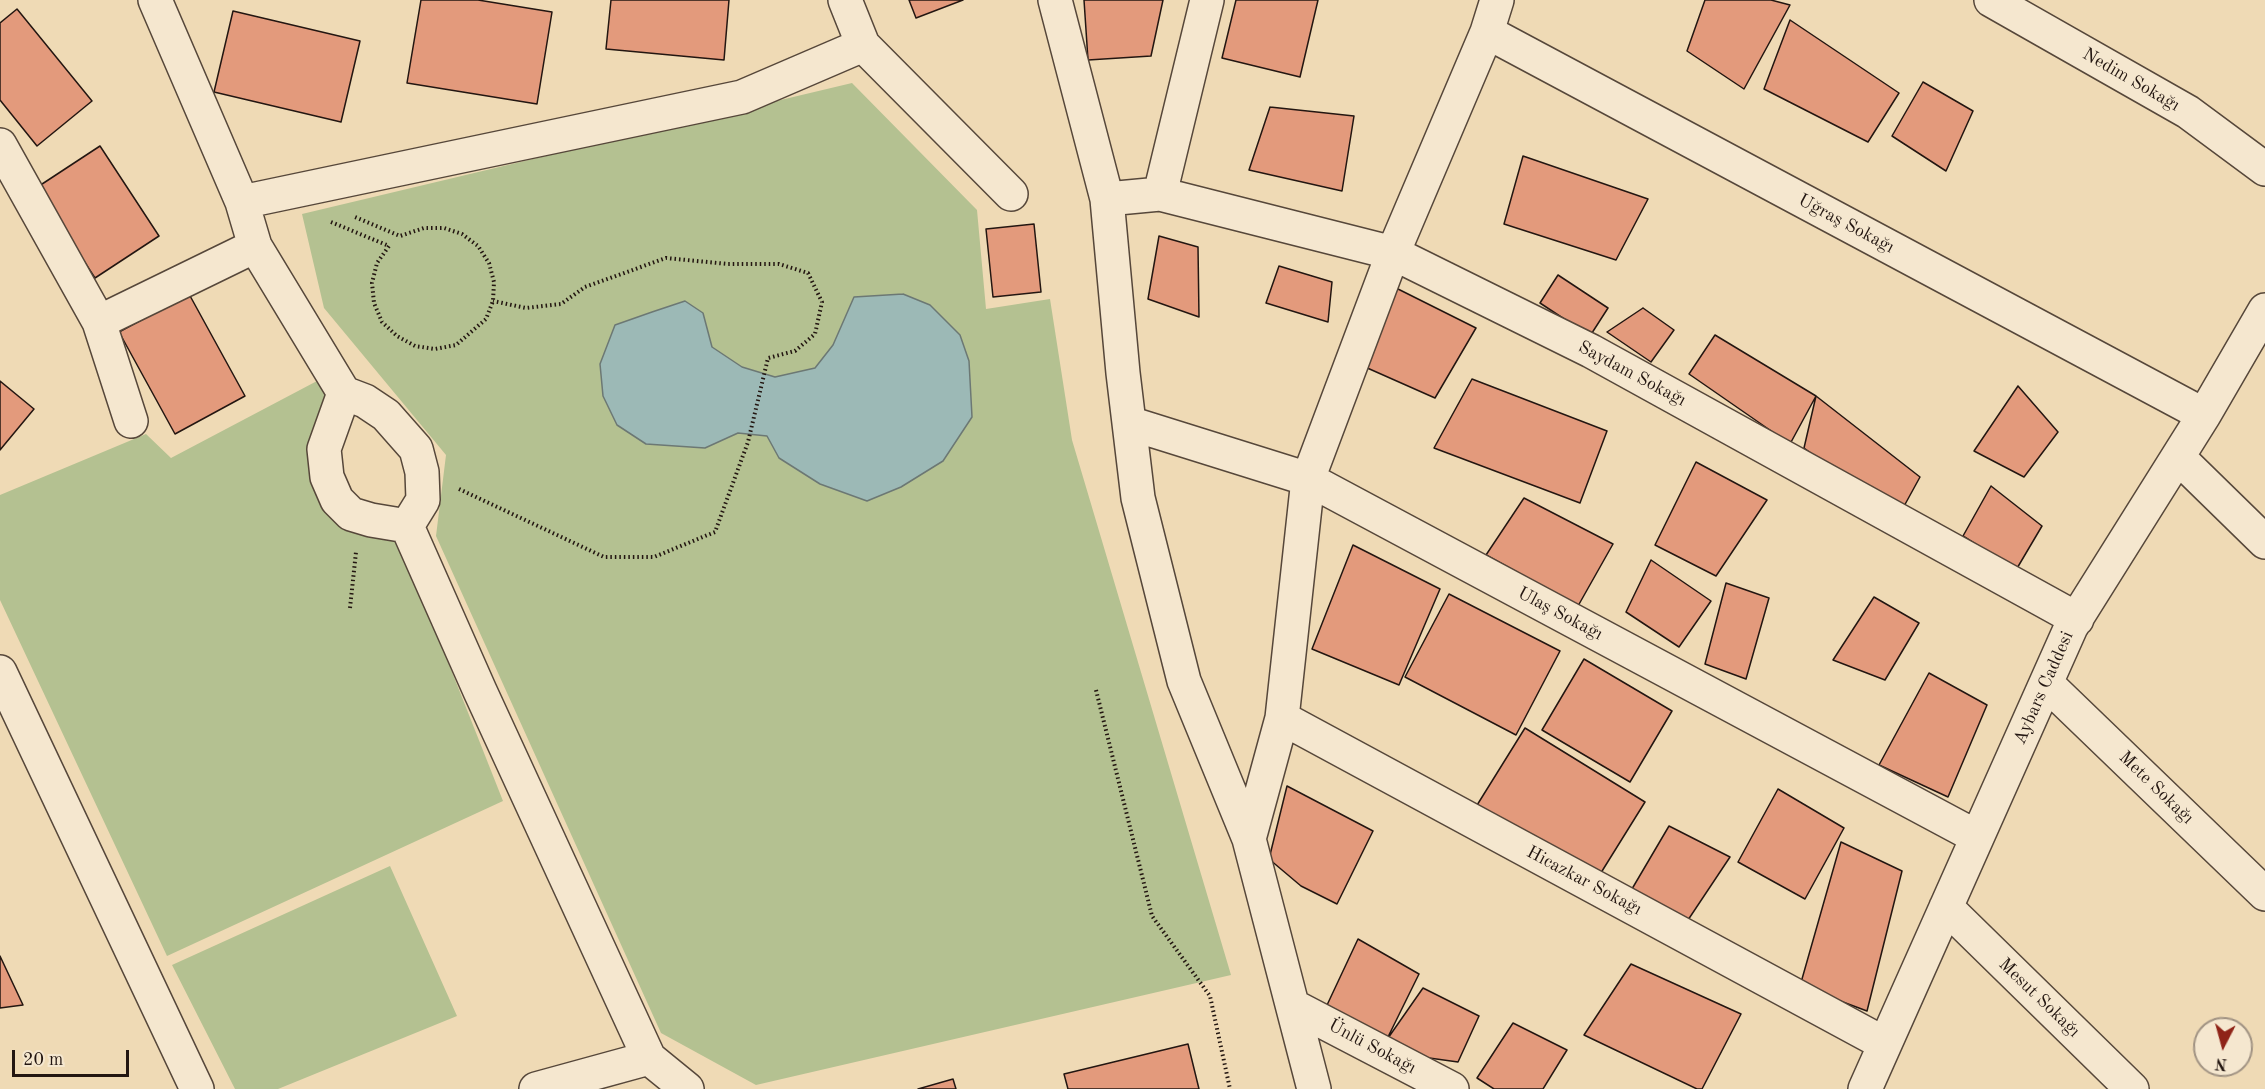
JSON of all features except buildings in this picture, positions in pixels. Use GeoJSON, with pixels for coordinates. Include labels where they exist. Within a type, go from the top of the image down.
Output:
{"type":"FeatureCollection","features":[{"type":"Feature","properties":{"kind":"street"},"geometry":{"type":"LineString","coordinates":[[154,0],[242,202],[255,246],[344,393],[365,401],[386,416],[416,449],[422,472],[423,500],[407,526]]}},
{"type":"Feature","properties":{"kind":"street"},"geometry":{"type":"LineString","coordinates":[[845,0],[864,45],[1011,194]]}},
{"type":"Feature","properties":{"kind":"street"},"geometry":{"type":"LineString","coordinates":[[1055,0],[1107,200],[1138,498],[1184,681],[1250,839],[1314,1089]]}},
{"type":"Feature","properties":{"kind":"street"},"geometry":{"type":"LineString","coordinates":[[1107,200],[1160,194],[1207,0]]}},
{"type":"Feature","properties":{"kind":"street"},"geometry":{"type":"LineString","coordinates":[[1250,839],[1282,718],[1308,479],[1393,253],[1487,32],[1497,0]]}},
{"type":"Feature","properties":{"kind":"street","name":"Nedim Sokağı"},"geometry":{"type":"LineString","coordinates":[[1991,0],[2187,112],[2265,170]]}},
{"type":"Feature","properties":{"kind":"street","name":"Uğraş Sokağı"},"geometry":{"type":"LineString","coordinates":[[1487,32],[2204,415]]}},
{"type":"Feature","properties":{"kind":"street"},"geometry":{"type":"LineString","coordinates":[[242,202],[742,97],[864,45]]}},
{"type":"Feature","properties":{"kind":"street"},"geometry":{"type":"LineString","coordinates":[[0,146],[99,322],[130,422]]}},
{"type":"Feature","properties":{"kind":"street","name":"Saydam Sokağı"},"geometry":{"type":"LineString","coordinates":[[1160,194],[1393,253],[1592,351],[2076,619]]}},
{"type":"Feature","properties":{"kind":"street"},"geometry":{"type":"LineString","coordinates":[[99,322],[255,246]]}},
{"type":"Feature","properties":{"kind":"street","name":"Aybars Caddesi"},"geometry":{"type":"LineString","coordinates":[[1865,1089],[2076,619],[2204,415],[2265,310]]}},
{"type":"Feature","properties":{"kind":"street"},"geometry":{"type":"LineString","coordinates":[[344,393],[324,449],[327,477],[337,500],[351,514],[407,526]]}},
{"type":"Feature","properties":{"kind":"street","name":"Ulaş Sokağı"},"geometry":{"type":"LineString","coordinates":[[1130,423],[1308,479],[1977,837]]}},
{"type":"Feature","properties":{"kind":"street"},"geometry":{"type":"LineString","coordinates":[[2178,457],[2265,542]]}},
{"type":"Feature","properties":{"kind":"street"},"geometry":{"type":"LineString","coordinates":[[407,526],[480,692],[649,1058],[687,1089]]}},
{"type":"Feature","properties":{"kind":"street"},"geometry":{"type":"LineString","coordinates":[[0,672],[197,1089]]}},
{"type":"Feature","properties":{"kind":"street","name":"Mete Sokağı"},"geometry":{"type":"LineString","coordinates":[[2046,683],[2265,894]]}},
{"type":"Feature","properties":{"kind":"street","name":"Hicazkar Sokağı"},"geometry":{"type":"LineString","coordinates":[[1282,718],[1885,1044]]}},
{"type":"Feature","properties":{"kind":"street","name":"Mesut Sokağı"},"geometry":{"type":"LineString","coordinates":[[1946,907],[2132,1089]]}},
{"type":"Feature","properties":{"kind":"street","name":"Ünlü Sokağı"},"geometry":{"type":"LineString","coordinates":[[1293,1006],[1452,1089]]}},
{"type":"Feature","properties":{"kind":"street"},"geometry":{"type":"LineString","coordinates":[[536,1089],[649,1058]]}},
{"type":"Feature","properties":{"kind":"path"},"geometry":{"type":"LineString","coordinates":[[323,219],[389,246],[377,263],[372,283],[374,303],[382,322],[397,336],[415,346],[435,349],[456,345],[486,320],[493,301],[494,282],[489,263],[478,246],[462,234],[444,228],[424,228],[400,236],[345,214]]}},
{"type":"Feature","properties":{"kind":"path"},"geometry":{"type":"LineString","coordinates":[[422,472],[604,557],[654,557],[715,532],[748,442],[768,358],[795,351],[815,334],[822,302],[808,273],[779,264],[728,264],[666,258],[585,286],[561,304],[526,308],[493,301]]}},
{"type":"Feature","properties":{"kind":"path"},"geometry":{"type":"LineString","coordinates":[[350,608],[360,517]]}},
{"type":"Feature","properties":{"kind":"path"},"geometry":{"type":"LineString","coordinates":[[1096,690],[1152,916],[1209,996],[1230,1089]]}},
{"type":"Feature","properties":{"kind":"green space"},"geometry":{"type":"Polygon","coordinates":[[[852,83],[977,210],[986,309],[1050,299],[1072,440],[1231,975],[756,1085],[661,1033],[436,536],[446,455],[324,308],[302,214],[852,83]]]}},
{"type":"Feature","properties":{"kind":"green space"},"geometry":{"type":"Polygon","coordinates":[[[317,381],[326,391],[308,444],[313,477],[399,538],[503,801],[167,956],[0,600],[0,495],[146,434],[171,458],[317,381]]]}},
{"type":"Feature","properties":{"kind":"green space"},"geometry":{"type":"Polygon","coordinates":[[[390,866],[457,1016],[278,1089],[235,1089],[172,965],[390,866]]]}},
{"type":"Feature","properties":{"kind":"water"},"geometry":{"type":"Polygon","coordinates":[[[903,294],[930,305],[960,335],[969,361],[972,417],[943,461],[901,487],[867,501],[820,484],[779,458],[767,436],[738,433],[705,448],[646,444],[617,425],[603,396],[600,364],[615,325],[652,312],[685,301],[703,313],[712,347],[742,367],[775,377],[815,368],[833,345],[854,297],[903,294]]]}}]}
